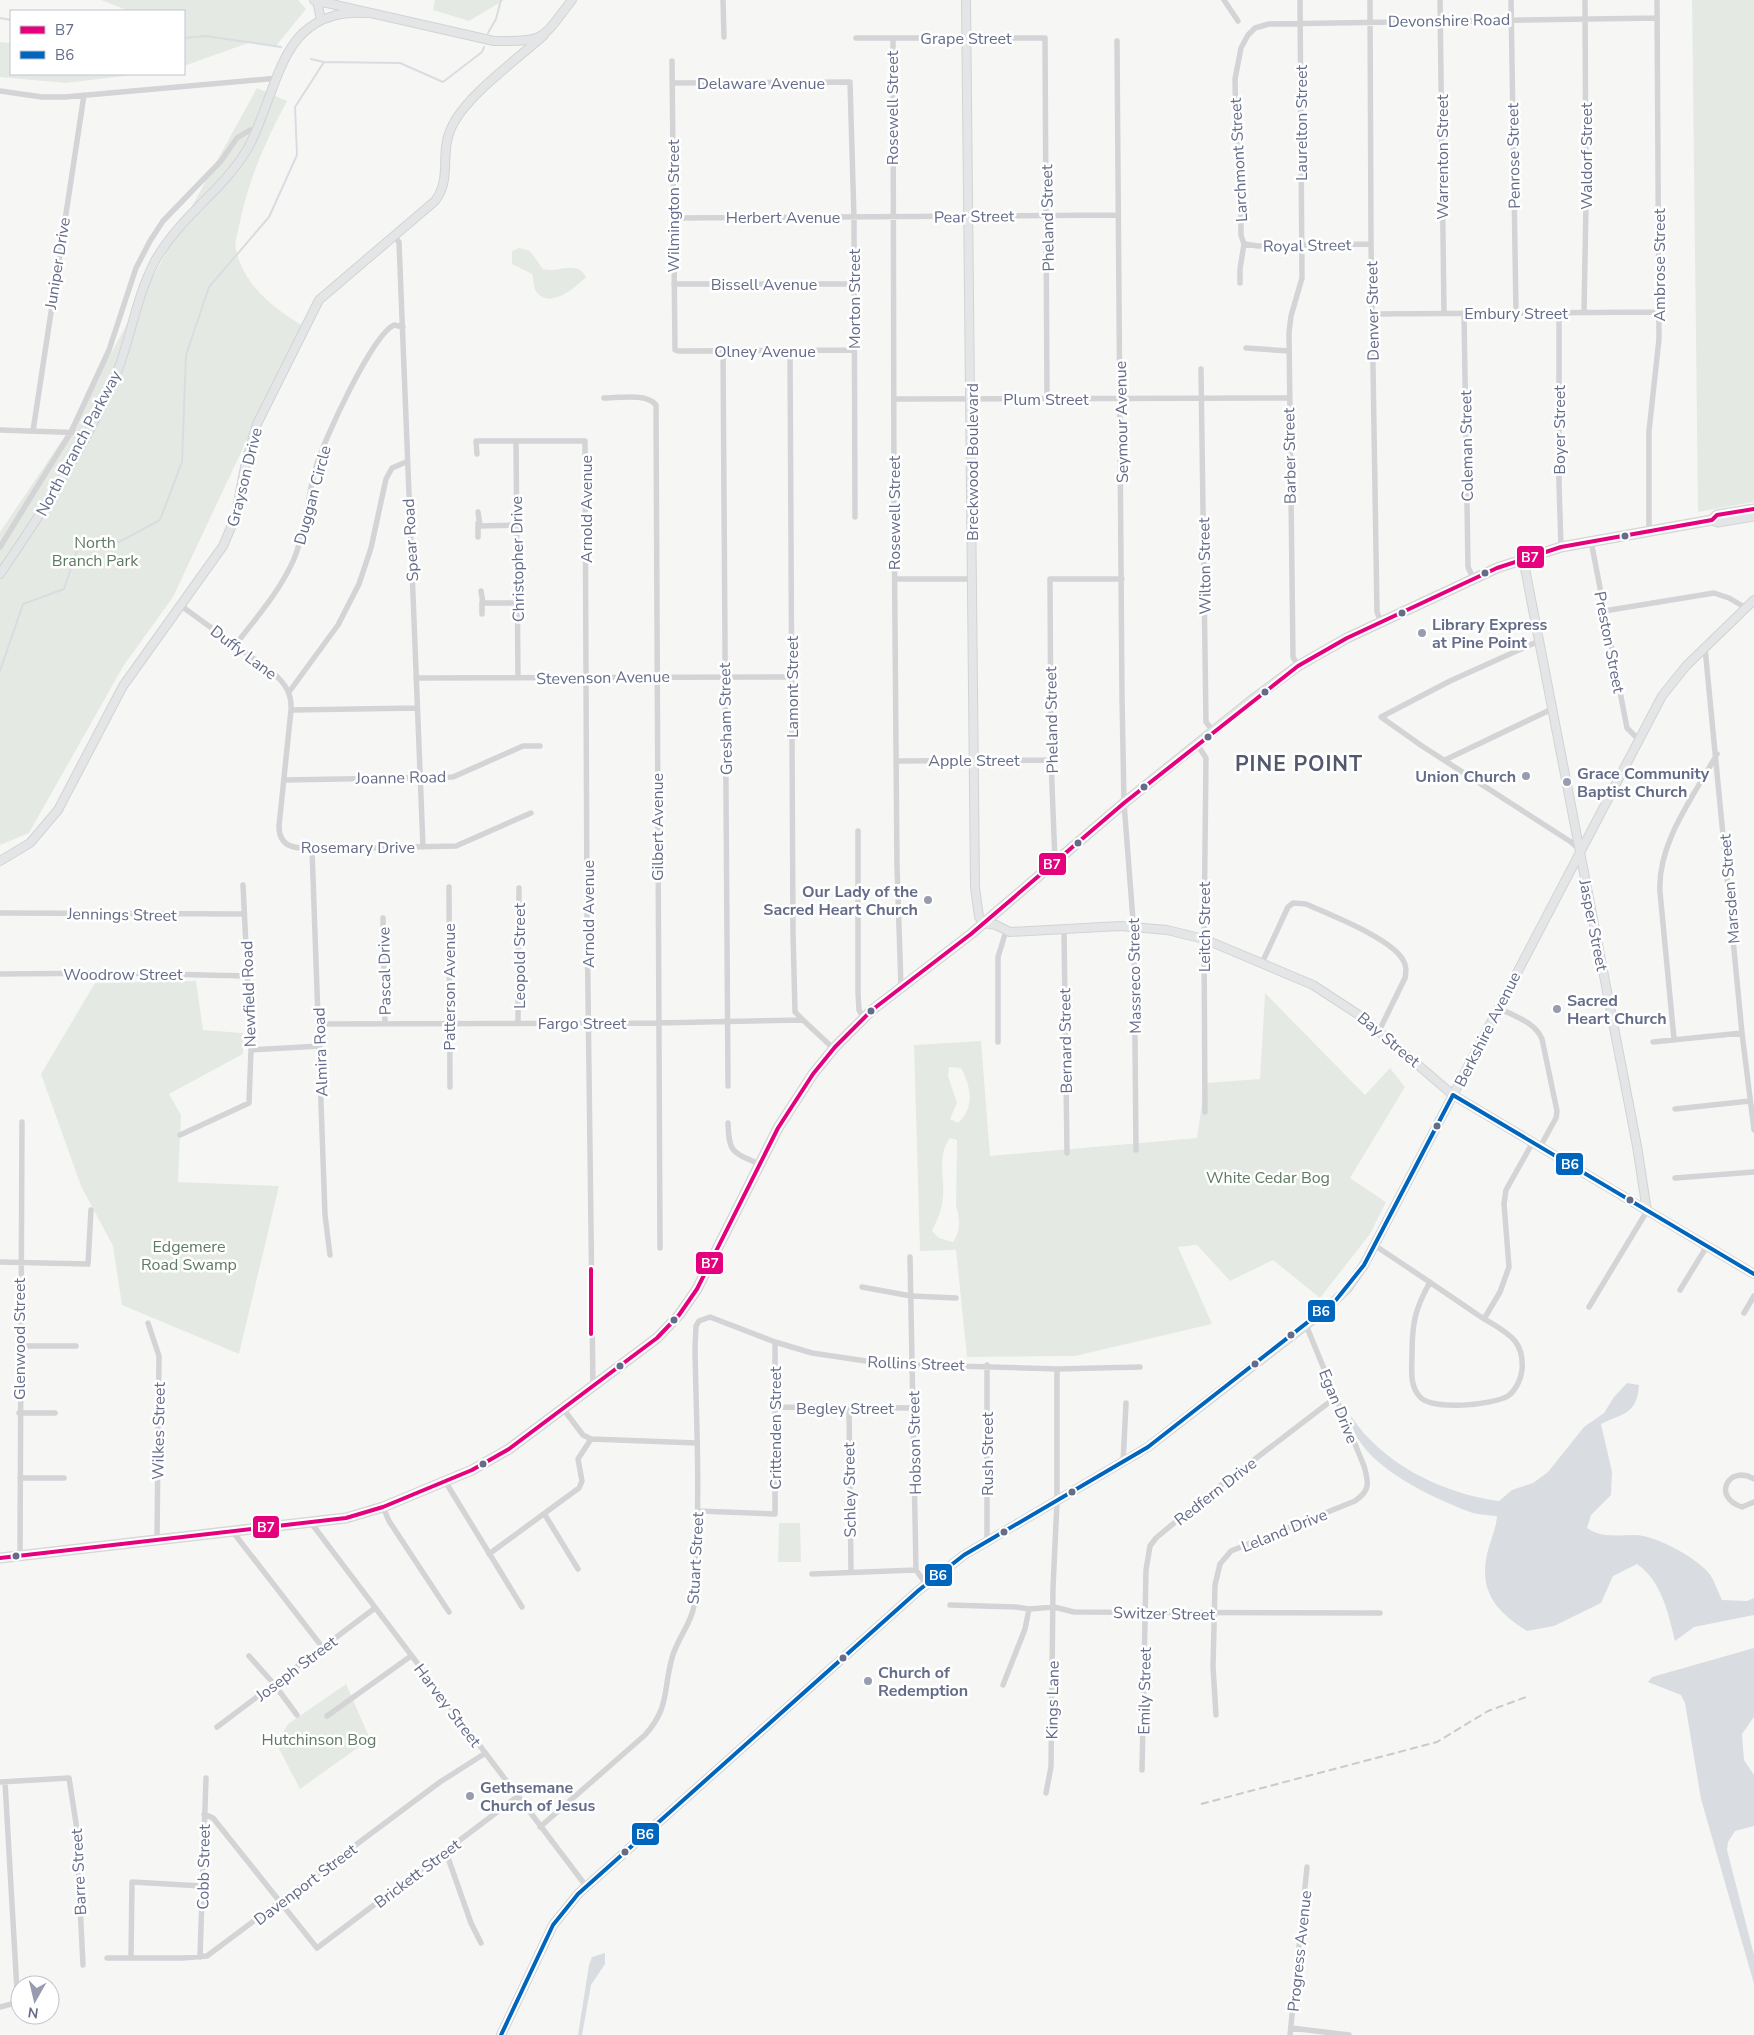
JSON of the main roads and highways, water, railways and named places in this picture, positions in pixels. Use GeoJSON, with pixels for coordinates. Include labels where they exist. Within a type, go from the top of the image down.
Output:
{"type":"FeatureCollection","features":[{"type":"Feature","properties":{"kind":"main road"},"geometry":{"type":"LineString","coordinates":[[315,0],[509,45],[520,57]]}},
{"type":"Feature","properties":{"kind":"main road"},"geometry":{"type":"LineString","coordinates":[[315,0],[321,20]]}},
{"type":"Feature","properties":{"kind":"main road","name":"Grayson Drive"},"geometry":{"type":"LineString","coordinates":[[0,861],[30,842],[58,810],[123,686],[212,562],[231,531],[238,506],[246,462],[257,424],[319,300],[435,201],[442,190],[445,179],[446,142],[457,116],[544,36],[572,0]]}},
{"type":"Feature","properties":{"kind":"main road","name":"Breckwood Boulevard"},"geometry":{"type":"LineString","coordinates":[[966,0],[970,216],[976,905],[979,917],[984,923]]}},
{"type":"Feature","properties":{"kind":"main road","name":"North Branch Parkway"},"geometry":{"type":"LineString","coordinates":[[0,574],[50,499],[87,432],[121,363],[142,291],[157,259],[178,226],[236,166],[258,129],[293,43],[310,27],[321,20],[341,14],[366,13]]}},
{"type":"Feature","properties":{"kind":"main road"},"geometry":{"type":"LineString","coordinates":[[494,42],[530,42],[544,36]]}},
{"type":"Feature","properties":{"kind":"main road"},"geometry":{"type":"LineString","coordinates":[[1712,520],[1717,515],[1754,509]]}},
{"type":"Feature","properties":{"kind":"main road"},"geometry":{"type":"LineString","coordinates":[[0,1558],[312,1524],[358,1516],[472,1470],[509,1449],[564,1410],[657,1338],[687,1305],[705,1276],[759,1164],[790,1108],[834,1049],[864,1018],[984,923],[1124,803],[1213,731],[1298,666],[1380,622],[1473,578],[1523,558],[1561,547],[1649,530],[1712,520],[1718,522],[1754,516]]}},
{"type":"Feature","properties":{"kind":"main road","name":"Jasper Street"},"geometry":{"type":"LineString","coordinates":[[1523,558],[1580,850],[1647,1211]]}},
{"type":"Feature","properties":{"kind":"main road","name":"Berkshire Avenue"},"geometry":{"type":"LineString","coordinates":[[501,2035],[547,1938],[562,1912],[586,1886],[926,1584],[964,1555],[1148,1448],[1306,1325],[1346,1289],[1364,1265],[1580,850],[1666,690],[1686,666],[1754,600]]}},
{"type":"Feature","properties":{"kind":"main road","name":"Bay Street"},"geometry":{"type":"LineString","coordinates":[[984,923],[996,925],[1006,931],[1027,932],[1134,927],[1167,930],[1204,939],[1262,962],[1336,998],[1379,1031],[1453,1095],[1754,1274]]}},
{"type":"Feature","properties":{"kind":"waterway"},"geometry":{"type":"LineString","coordinates":[[488,33],[496,19],[501,0]]}},
{"type":"Feature","properties":{"kind":"waterway"},"geometry":{"type":"LineString","coordinates":[[0,18],[10,20]]}},
{"type":"Feature","properties":{"kind":"waterway"},"geometry":{"type":"LineString","coordinates":[[185,38],[206,36],[281,47]]}},
{"type":"Feature","properties":{"kind":"waterway"},"geometry":{"type":"LineString","coordinates":[[0,671],[23,604],[64,589],[81,539],[119,542],[160,520],[182,462],[186,355],[209,287],[269,217],[297,155],[295,107],[324,62],[400,63],[443,82],[482,52],[484,47]]}},
{"type":"Feature","properties":{"kind":"waterway"},"geometry":{"type":"LineString","coordinates":[[311,59],[324,62]]}},
{"type":"Feature","properties":{"kind":"railway"},"geometry":{"type":"LineString","coordinates":[[1201,1804],[1437,1742],[1488,1711],[1526,1697]]}},
{"type":"Feature","properties":{"kind":"place","name":"Library Express at Pine Point"},"geometry":{"type":"Point","coordinates":[1422,633]}},
{"type":"Feature","properties":{"kind":"place","name":"Union Church"},"geometry":{"type":"Point","coordinates":[1526,776]}},
{"type":"Feature","properties":{"kind":"place","name":"Grace Community Baptist Church"},"geometry":{"type":"Point","coordinates":[1567,782]}},
{"type":"Feature","properties":{"kind":"place","name":"Our Lady of the Sacred Heart Church"},"geometry":{"type":"Point","coordinates":[928,900]}},
{"type":"Feature","properties":{"kind":"place","name":"Sacred Heart Church"},"geometry":{"type":"Point","coordinates":[1557,1009]}},
{"type":"Feature","properties":{"kind":"place","name":"Church of Redemption"},"geometry":{"type":"Point","coordinates":[868,1681]}},
{"type":"Feature","properties":{"kind":"place","name":"Gethsemane Church of Jesus"},"geometry":{"type":"Point","coordinates":[470,1796]}},
{"type":"Feature","properties":{"kind":"district","name":"PINE POINT"},"geometry":{"type":"Point","coordinates":[1299,764]}},
{"type":"Feature","properties":{"kind":"park label","name":"North Branch Park"},"geometry":{"type":"Point","coordinates":[95,551]}},
{"type":"Feature","properties":{"kind":"park label","name":"White Cedar Bog"},"geometry":{"type":"Point","coordinates":[1268,1177]}},
{"type":"Feature","properties":{"kind":"park label","name":"Edgemere Road Swamp"},"geometry":{"type":"Point","coordinates":[189,1255]}},
{"type":"Feature","properties":{"kind":"park label","name":"Hutchinson Bog"},"geometry":{"type":"Point","coordinates":[319,1739]}}]}
